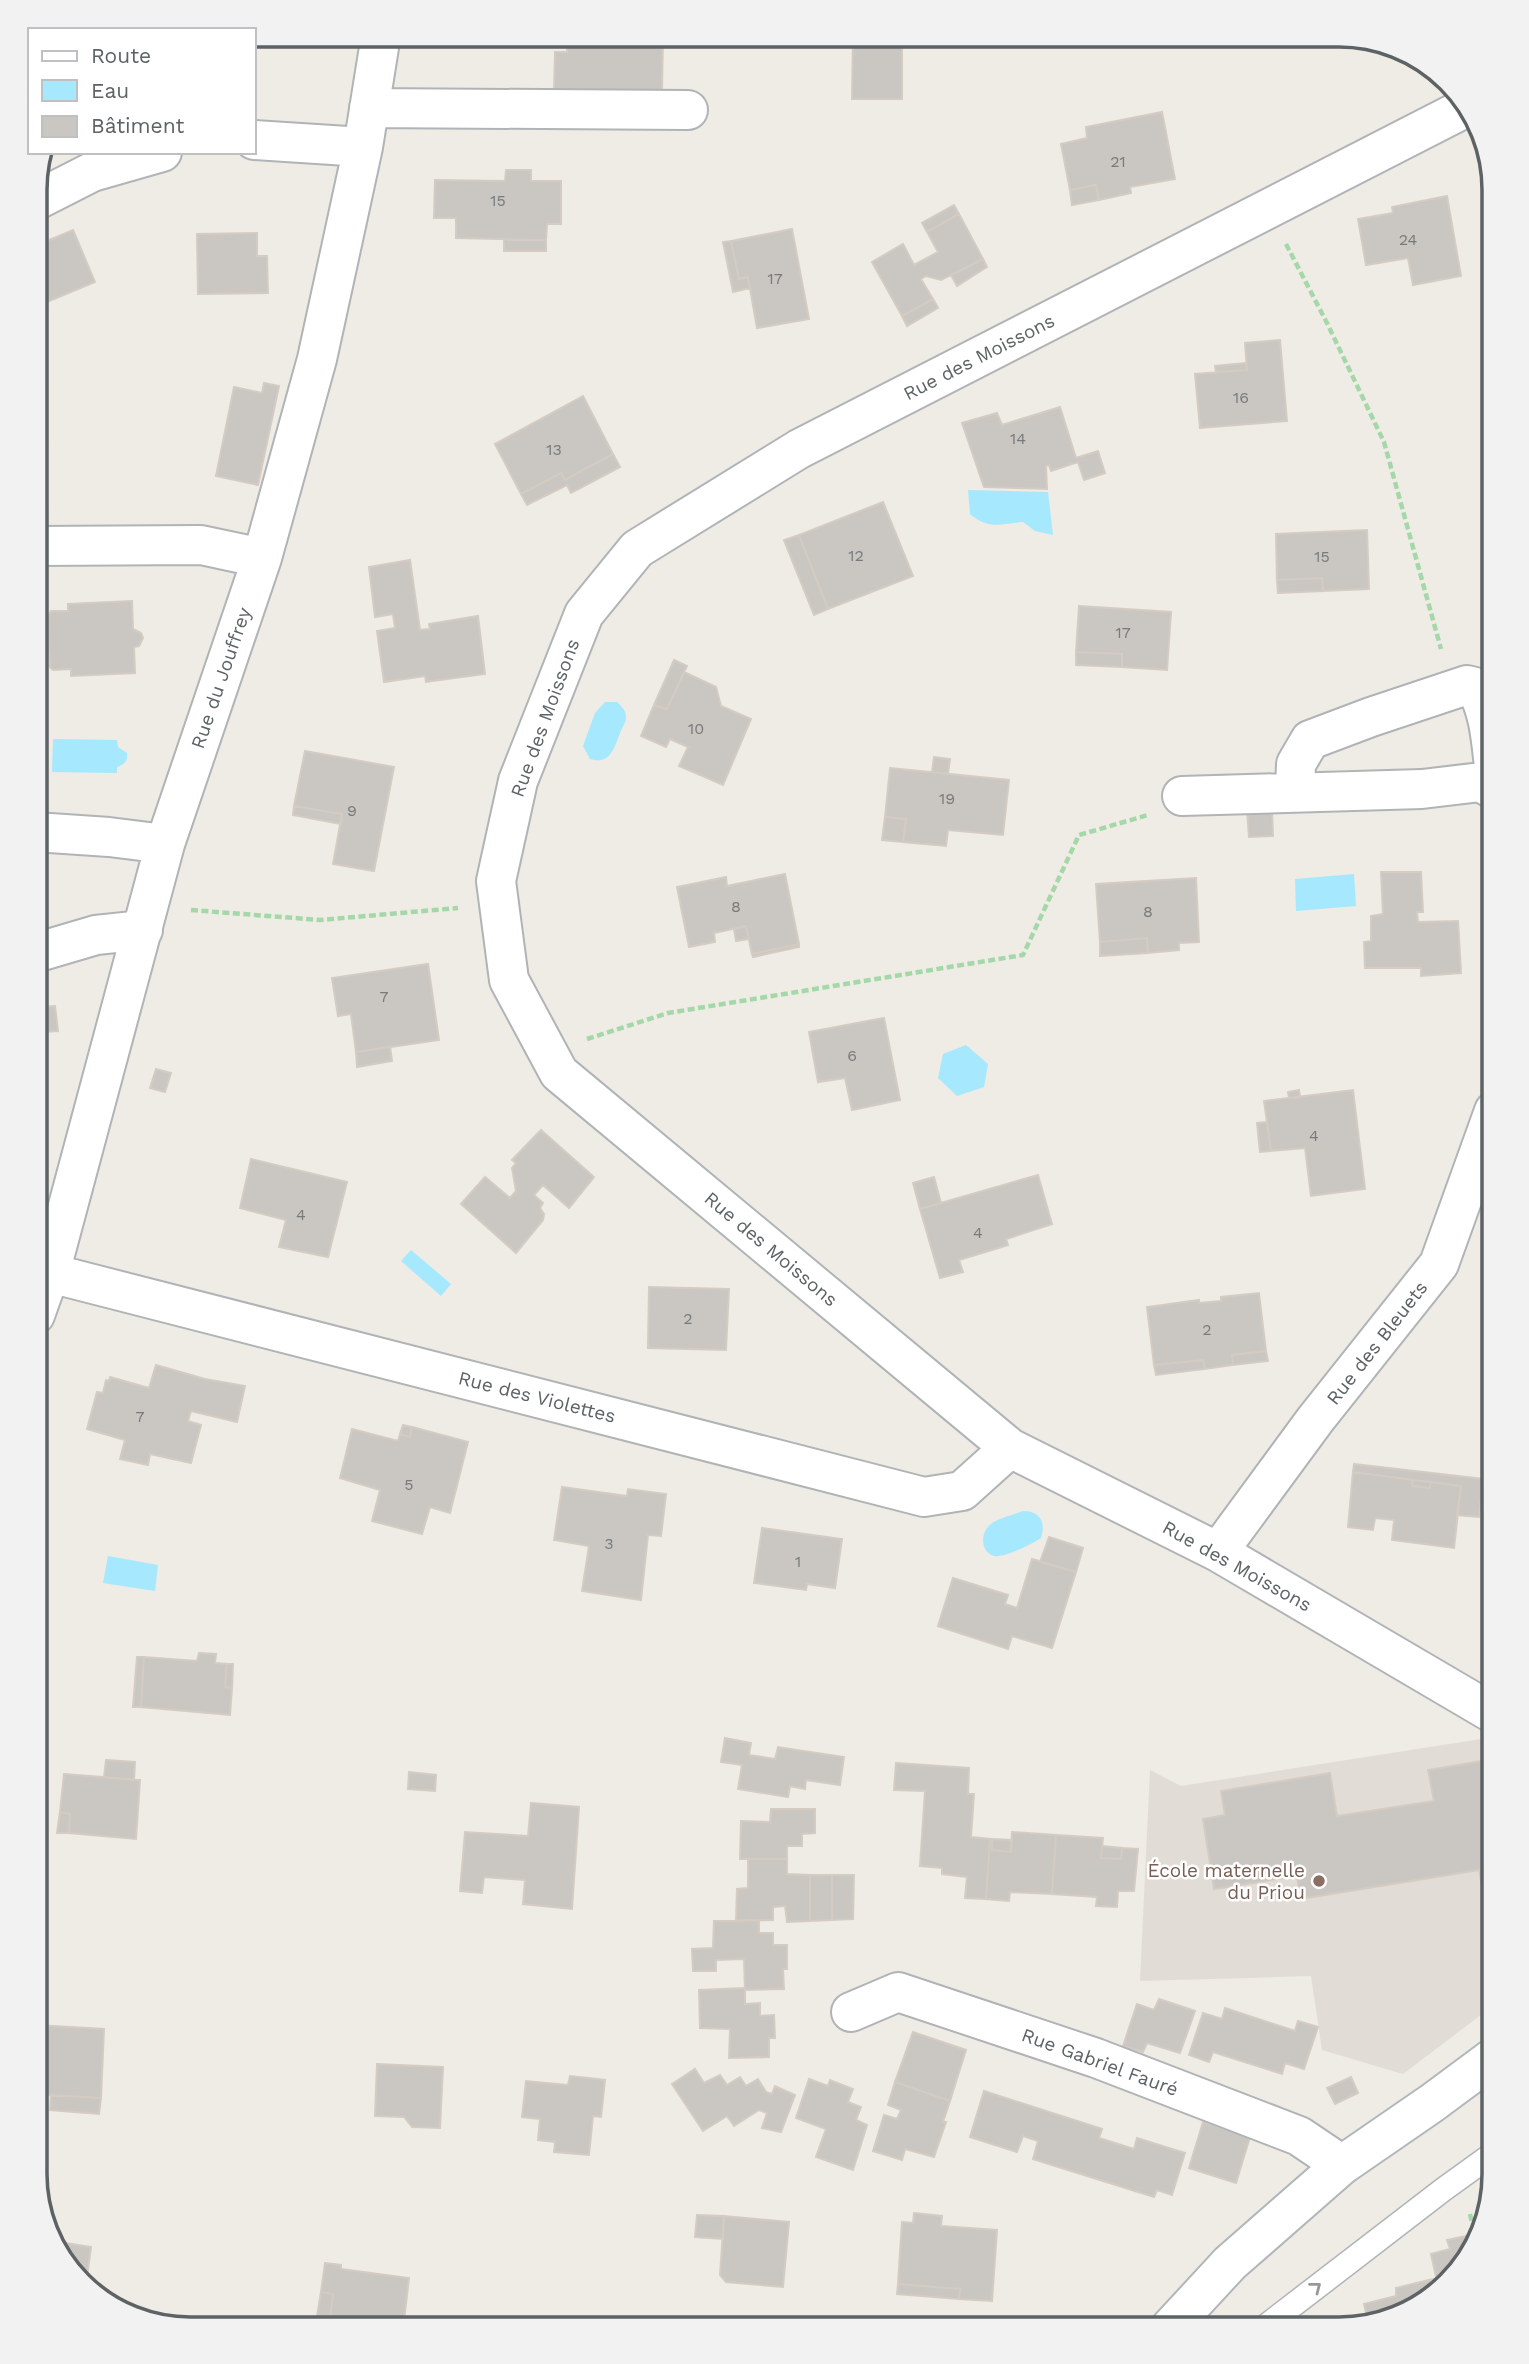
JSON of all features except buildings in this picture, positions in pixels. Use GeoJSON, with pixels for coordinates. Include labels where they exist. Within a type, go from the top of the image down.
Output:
{"type":"FeatureCollection","features":[{"type":"Feature","properties":{"kind":"street","name":"Rue du Jouffrey"},"geometry":{"type":"LineString","coordinates":[[47,1280],[164,844],[262,558],[317,359],[363,147],[379,47]]}},
{"type":"Feature","properties":{"kind":"street"},"geometry":{"type":"LineString","coordinates":[[369,108],[688,110]]}},
{"type":"Feature","properties":{"kind":"street","name":"Rue des Moissons"},"geometry":{"type":"LineString","coordinates":[[1458,112],[799,449],[637,549],[584,614],[518,781],[496,881],[509,980],[559,1073],[1010,1448],[1218,1552],[1482,1707]]}},
{"type":"Feature","properties":{"kind":"street"},"geometry":{"type":"LineString","coordinates":[[256,140],[363,147]]}},
{"type":"Feature","properties":{"kind":"street"},"geometry":{"type":"LineString","coordinates":[[48,194],[92,172],[155,154]]}},
{"type":"Feature","properties":{"kind":"street"},"geometry":{"type":"LineString","coordinates":[[48,546],[201,545],[262,558]]}},
{"type":"Feature","properties":{"kind":"street"},"geometry":{"type":"LineString","coordinates":[[1295,792],[1296,764],[1310,740],[1467,685],[1475,687],[1482,701]]}},
{"type":"Feature","properties":{"kind":"street"},"geometry":{"type":"LineString","coordinates":[[1169,804],[1295,792],[1422,789],[1482,783]]}},
{"type":"Feature","properties":{"kind":"street"},"geometry":{"type":"LineString","coordinates":[[48,833],[164,844]]}},
{"type":"Feature","properties":{"kind":"street"},"geometry":{"type":"LineString","coordinates":[[48,949],[146,918]]}},
{"type":"Feature","properties":{"kind":"street","name":"Rue des Bleuets"},"geometry":{"type":"LineString","coordinates":[[1218,1552],[1315,1420],[1439,1264],[1482,1144]]}},
{"type":"Feature","properties":{"kind":"street","name":"Rue des Violettes"},"geometry":{"type":"LineString","coordinates":[[50,1273],[924,1497],[962,1491],[1010,1448]]}},
{"type":"Feature","properties":{"kind":"street","name":"Rue Gabriel Fauré"},"geometry":{"type":"LineString","coordinates":[[851,2012],[898,1992],[1096,2058],[1299,2136],[1342,2165]]}},
{"type":"Feature","properties":{"kind":"street"},"geometry":{"type":"LineString","coordinates":[[1180,2317],[1230,2263],[1342,2165],[1482,2066]]}},
{"type":"Feature","properties":{"kind":"lane"},"geometry":{"type":"LineString","coordinates":[[1278,2317],[1482,2162]]}},
{"type":"Feature","properties":{"kind":"path"},"geometry":{"type":"LineString","coordinates":[[1268,209],[1384,442],[1442,654]]}},
{"type":"Feature","properties":{"kind":"path"},"geometry":{"type":"LineString","coordinates":[[547,1052],[668,1013],[1023,956],[1079,835],[1169,804]]}},
{"type":"Feature","properties":{"kind":"path"},"geometry":{"type":"LineString","coordinates":[[146,918],[320,920],[499,905]]}},
{"type":"Feature","properties":{"kind":"path"},"geometry":{"type":"LineString","coordinates":[[1470,2214],[1472,2224]]}},
{"type":"Feature","properties":{"kind":"shaded area","name":"École maternelle du Priou"},"geometry":{"type":"Polygon","coordinates":[[[1482,1739],[1482,2014],[1403,2074],[1322,2050],[1311,1976],[1140,1981],[1150,1770],[1181,1786],[1482,1739]]]}},
{"type":"Feature","properties":{"kind":"water"},"geometry":{"type":"Polygon","coordinates":[[[968,490],[1048,492],[1053,535],[1035,531],[1023,522],[995,525],[977,519],[970,514],[968,490]]]}},
{"type":"Feature","properties":{"kind":"water"},"geometry":{"type":"Polygon","coordinates":[[[605,702],[617,702],[625,712],[625,721],[616,745],[607,758],[590,759],[583,746],[595,713],[605,702]]]}},
{"type":"Feature","properties":{"kind":"water"},"geometry":{"type":"Polygon","coordinates":[[[53,739],[117,740],[118,747],[127,753],[127,758],[117,767],[117,773],[52,772],[53,739]]]}},
{"type":"Feature","properties":{"kind":"water"},"geometry":{"type":"Polygon","coordinates":[[[1354,874],[1356,906],[1296,911],[1295,879],[1354,874]]]}},
{"type":"Feature","properties":{"kind":"water"},"geometry":{"type":"Polygon","coordinates":[[[966,1045],[988,1064],[984,1087],[957,1096],[938,1078],[943,1054],[966,1045]]]}},
{"type":"Feature","properties":{"kind":"water"},"geometry":{"type":"Polygon","coordinates":[[[411,1250],[451,1284],[441,1296],[401,1261],[411,1250]]]}},
{"type":"Feature","properties":{"kind":"water"},"geometry":{"type":"Polygon","coordinates":[[[1023,1511],[1034,1513],[1040,1518],[1043,1527],[1041,1538],[1004,1555],[989,1554],[983,1542],[987,1528],[998,1520],[1023,1511]]]}},
{"type":"Feature","properties":{"kind":"water"},"geometry":{"type":"Polygon","coordinates":[[[108,1556],[158,1565],[155,1591],[103,1583],[108,1556]]]}},
{"type":"Feature","properties":{"kind":"place","name":"École maternelle du Priou"},"geometry":{"type":"Point","coordinates":[1319,1881]}}]}
